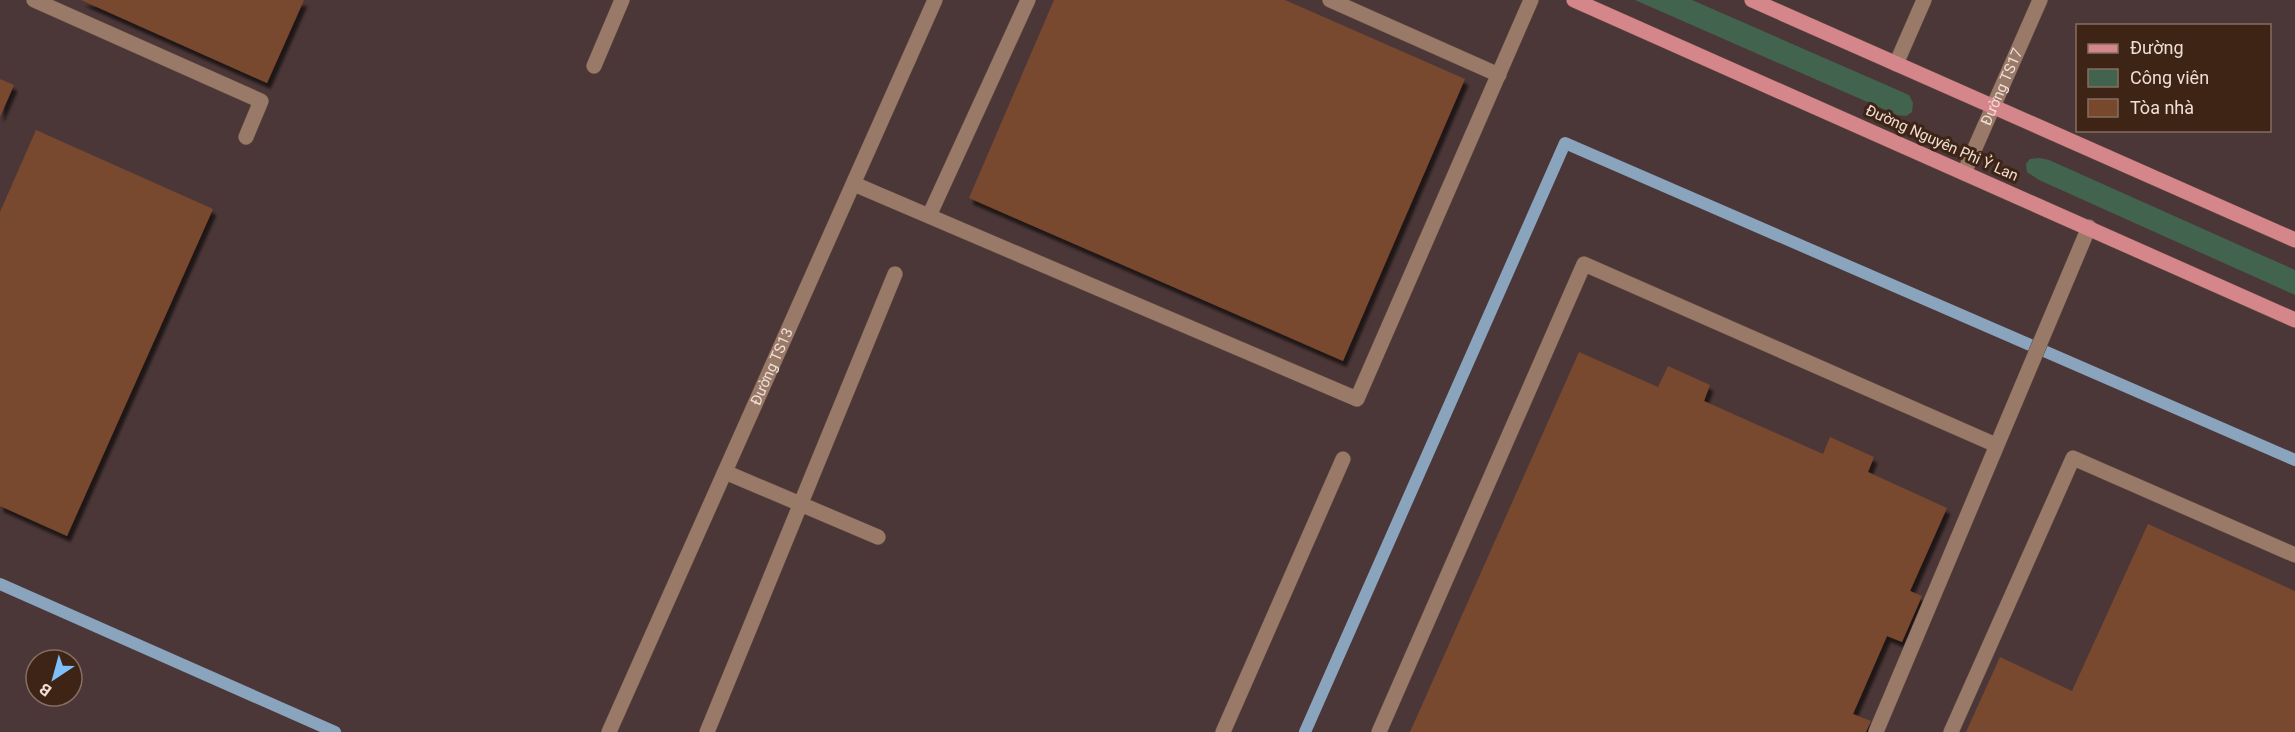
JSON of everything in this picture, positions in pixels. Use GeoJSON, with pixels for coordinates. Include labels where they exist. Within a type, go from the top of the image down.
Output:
{"type":"FeatureCollection","features":[{"type":"Feature","properties":{"kind":"main road","name":"Đường Nguyên Phi Ỷ Lan"},"geometry":{"type":"LineString","coordinates":[[1574,0],[2295,320]]}},
{"type":"Feature","properties":{"kind":"main road"},"geometry":{"type":"LineString","coordinates":[[1752,0],[2295,240]]}},
{"type":"Feature","properties":{"kind":"street"},"geometry":{"type":"LineString","coordinates":[[34,0],[261,101],[246,137]]}},
{"type":"Feature","properties":{"kind":"street"},"geometry":{"type":"LineString","coordinates":[[594,66],[622,0]]}},
{"type":"Feature","properties":{"kind":"street","name":"Đường TS13"},"geometry":{"type":"LineString","coordinates":[[609,732],[935,0]]}},
{"type":"Feature","properties":{"kind":"street"},"geometry":{"type":"LineString","coordinates":[[929,216],[1028,0]]}},
{"type":"Feature","properties":{"kind":"street"},"geometry":{"type":"LineString","coordinates":[[1330,0],[1499,75]]}},
{"type":"Feature","properties":{"kind":"street"},"geometry":{"type":"LineString","coordinates":[[854,184],[1357,399],[1531,0]]}},
{"type":"Feature","properties":{"kind":"street"},"geometry":{"type":"LineString","coordinates":[[1896,64],[1924,0]]}},
{"type":"Feature","properties":{"kind":"street","name":"Đường TS17"},"geometry":{"type":"LineString","coordinates":[[1965,173],[2040,0]]}},
{"type":"Feature","properties":{"kind":"street"},"geometry":{"type":"LineString","coordinates":[[1876,732],[2089,227]]}},
{"type":"Feature","properties":{"kind":"street"},"geometry":{"type":"LineString","coordinates":[[1379,732],[1584,264],[1996,445]]}},
{"type":"Feature","properties":{"kind":"street"},"geometry":{"type":"LineString","coordinates":[[707,732],[895,274]]}},
{"type":"Feature","properties":{"kind":"street"},"geometry":{"type":"LineString","coordinates":[[1951,732],[2073,458],[2295,555]]}},
{"type":"Feature","properties":{"kind":"street"},"geometry":{"type":"LineString","coordinates":[[1223,732],[1343,459]]}},
{"type":"Feature","properties":{"kind":"street"},"geometry":{"type":"LineString","coordinates":[[725,472],[878,537]]}},
{"type":"Feature","properties":{"kind":"shaded area"},"geometry":{"type":"Polygon","coordinates":[[[0,0],[2295,0],[2295,732],[0,732],[0,0]]]}},
{"type":"Feature","properties":{"kind":"green space"},"geometry":{"type":"Polygon","coordinates":[[[1635,0],[1692,0],[1909,95],[1913,103],[1912,112],[1906,116],[1897,115],[1635,0]]]}},
{"type":"Feature","properties":{"kind":"green space"},"geometry":{"type":"Polygon","coordinates":[[[2040,158],[2295,270],[2295,295],[2039,180],[2027,172],[2026,164],[2030,159],[2040,158]]]}},
{"type":"Feature","properties":{"kind":"building"},"geometry":{"type":"Polygon","coordinates":[[[81,0],[304,0],[267,83],[81,0]]]}},
{"type":"Feature","properties":{"kind":"building"},"geometry":{"type":"Polygon","coordinates":[[[1054,0],[1285,0],[1465,79],[1343,361],[969,198],[1054,0]]]}},
{"type":"Feature","properties":{"kind":"building"},"geometry":{"type":"Polygon","coordinates":[[[0,79],[14,85],[0,117],[0,79]]]}},
{"type":"Feature","properties":{"kind":"building"},"geometry":{"type":"Polygon","coordinates":[[[36,130],[213,209],[67,536],[0,506],[0,212],[36,130]]]}},
{"type":"Feature","properties":{"kind":"building"},"geometry":{"type":"Polygon","coordinates":[[[1579,352],[1658,387],[1668,366],[1710,385],[1704,401],[1823,454],[1830,437],[1874,457],[1868,472],[1947,508],[1910,591],[1922,596],[1902,642],[1887,636],[1853,714],[1871,721],[1866,732],[1410,732],[1579,352]]]}},
{"type":"Feature","properties":{"kind":"building"},"geometry":{"type":"Polygon","coordinates":[[[2148,524],[2295,591],[2295,732],[1966,732],[2000,657],[2072,691],[2148,524]]]}},
{"type":"Feature","properties":{"kind":"waterway"},"geometry":{"type":"LineString","coordinates":[[1305,732],[1565,143],[2295,460]]}},
{"type":"Feature","properties":{"kind":"waterway"},"geometry":{"type":"LineString","coordinates":[[0,584],[335,732]]}}]}
